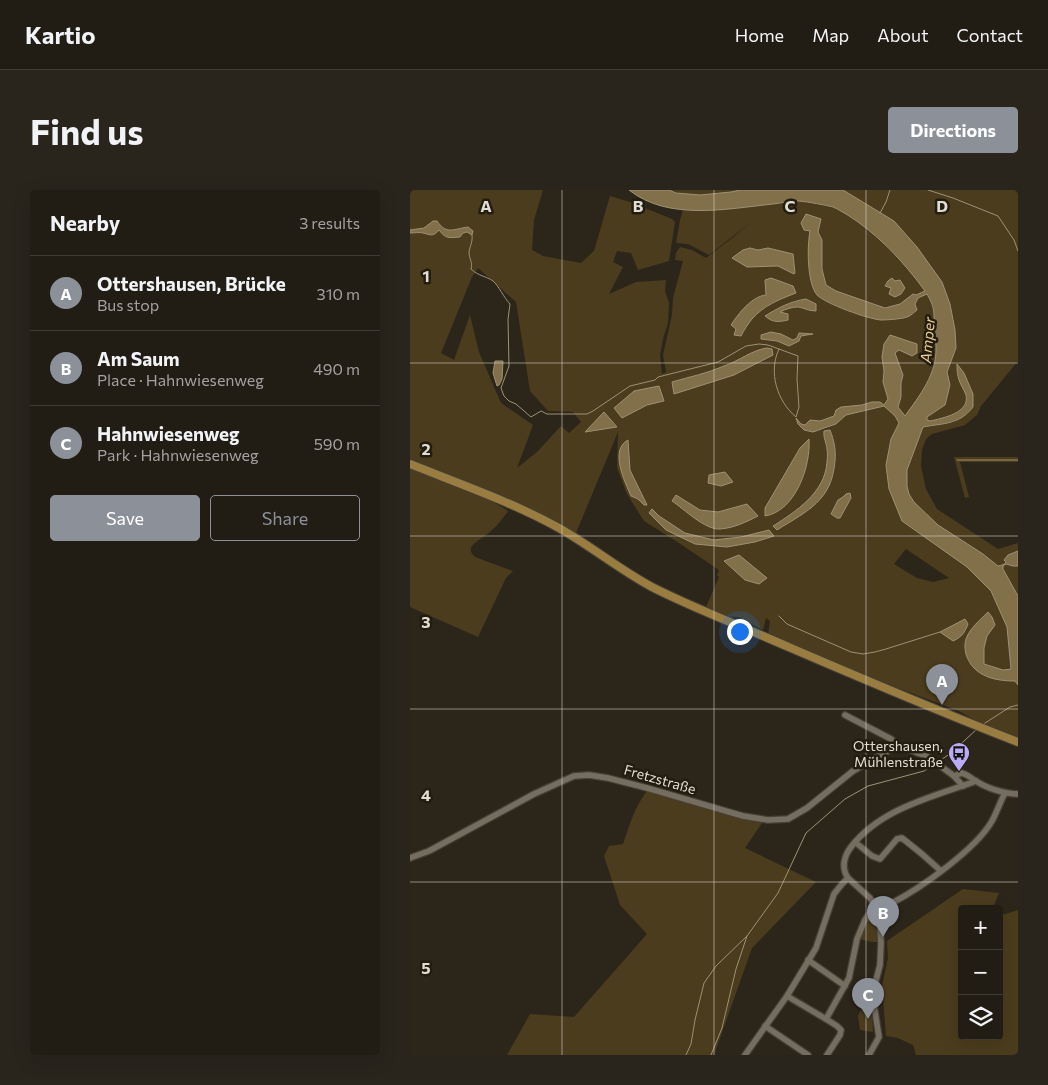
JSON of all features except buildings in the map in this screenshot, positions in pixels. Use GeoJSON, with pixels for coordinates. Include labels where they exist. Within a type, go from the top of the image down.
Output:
{"type":"FeatureCollection","features":[{"type":"Feature","properties":{"kind":"main road"},"geometry":{"type":"LineString","coordinates":[[410,464],[492,496],[542,519],[652,587],[795,650],[1018,742]]}},
{"type":"Feature","properties":{"kind":"street"},"geometry":{"type":"LineString","coordinates":[[845,715],[884,735],[898,745],[928,757],[954,776],[963,786]]}},
{"type":"Feature","properties":{"kind":"street","name":"Fretzstraße"},"geometry":{"type":"LineString","coordinates":[[410,858],[429,851],[534,794],[574,776],[589,775],[608,778],[743,816],[768,820],[788,819],[806,808],[853,771],[898,745]]}},
{"type":"Feature","properties":{"kind":"street"},"geometry":{"type":"LineString","coordinates":[[954,776],[962,773],[969,775],[976,781],[1004,793],[1015,794]]}},
{"type":"Feature","properties":{"kind":"street"},"geometry":{"type":"LineString","coordinates":[[869,1055],[878,1037],[874,988],[880,965],[881,943],[876,906],[848,878],[845,873],[844,860],[849,850],[867,829],[892,813],[976,781]]}},
{"type":"Feature","properties":{"kind":"street"},"geometry":{"type":"LineString","coordinates":[[826,1019],[846,986],[857,939],[865,920],[876,906],[891,904],[941,871],[971,847],[992,821],[1004,793]]}},
{"type":"Feature","properties":{"kind":"street"},"geometry":{"type":"LineString","coordinates":[[855,842],[872,856],[880,859],[897,839],[902,838],[941,871]]}},
{"type":"Feature","properties":{"kind":"street"},"geometry":{"type":"LineString","coordinates":[[745,1055],[787,996],[816,948],[834,894],[848,878]]}},
{"type":"Feature","properties":{"kind":"street"},"geometry":{"type":"LineString","coordinates":[[808,960],[846,986]]}},
{"type":"Feature","properties":{"kind":"street"},"geometry":{"type":"LineString","coordinates":[[787,996],[841,1030],[840,1035],[827,1055]]}},
{"type":"Feature","properties":{"kind":"street"},"geometry":{"type":"LineString","coordinates":[[765,1026],[808,1055]]}},
{"type":"Feature","properties":{"kind":"shaded area"},"geometry":{"type":"Polygon","coordinates":[[[410,190],[543,190],[534,220],[532,250],[543,256],[581,263],[594,251],[610,196],[672,219],[675,222],[669,261],[638,270],[631,253],[617,251],[613,262],[623,267],[609,294],[636,282],[666,280],[665,291],[669,303],[668,323],[660,355],[662,374],[666,372],[663,355],[672,315],[673,298],[683,261],[675,260],[676,253],[680,247],[692,250],[706,258],[750,223],[709,255],[688,244],[676,243],[683,210],[701,211],[800,201],[835,208],[861,223],[910,271],[925,291],[916,295],[913,294],[900,304],[885,308],[836,291],[826,285],[822,269],[822,240],[806,214],[801,223],[810,231],[829,303],[853,313],[880,320],[915,304],[918,298],[927,294],[931,303],[934,314],[936,344],[933,366],[926,384],[905,417],[898,407],[903,375],[895,353],[899,350],[912,356],[917,353],[917,344],[902,340],[882,357],[883,382],[888,399],[884,405],[899,423],[891,439],[902,521],[967,567],[991,591],[1007,627],[1011,669],[1003,670],[984,664],[984,648],[987,635],[965,652],[1002,681],[1015,681],[1018,685],[1018,740],[959,711],[856,672],[768,635],[770,621],[766,618],[763,630],[738,617],[724,616],[706,607],[719,577],[717,575],[719,570],[644,521],[627,494],[617,468],[618,432],[576,533],[487,498],[508,511],[494,528],[472,546],[471,552],[475,557],[513,571],[506,578],[478,637],[410,607],[410,233],[432,235],[439,230],[463,233],[473,231],[449,230],[437,221],[424,228],[410,230],[410,190]],[[750,248],[747,267],[778,266],[794,274],[768,248],[758,250],[750,248]],[[478,268],[472,277],[441,353],[454,360],[470,315],[479,352],[501,403],[533,425],[517,468],[537,452],[561,426],[569,433],[581,422],[573,412],[548,411],[530,391],[516,302],[478,268]],[[796,293],[762,295],[751,301],[731,326],[741,336],[752,319],[761,311],[796,293]],[[806,299],[796,300],[779,308],[780,312],[795,308],[816,311],[816,304],[806,299]],[[771,332],[761,339],[777,341],[789,346],[800,336],[810,335],[799,333],[797,338],[793,340],[781,334],[771,332]],[[739,360],[723,367],[672,382],[674,394],[739,360]],[[634,391],[614,408],[622,418],[647,405],[664,401],[634,391]],[[872,402],[820,421],[810,420],[805,425],[801,424],[797,419],[804,430],[813,432],[836,424],[846,415],[880,407],[872,402]],[[824,436],[827,467],[817,490],[808,499],[773,525],[808,510],[834,474],[824,436]],[[800,448],[765,508],[765,516],[800,448]],[[630,470],[631,496],[638,499],[644,505],[646,504],[630,470]],[[676,495],[704,524],[747,504],[718,512],[700,510],[676,495]],[[843,497],[838,500],[831,514],[837,518],[843,497]],[[652,509],[666,530],[727,547],[741,537],[714,540],[685,533],[659,516],[652,509]],[[906,549],[894,564],[917,578],[933,582],[949,578],[906,549]]]}},
{"type":"Feature","properties":{"kind":"shaded area"},"geometry":{"type":"Polygon","coordinates":[[[629,190],[669,190],[676,193],[700,195],[740,190],[843,190],[894,221],[917,247],[942,282],[950,304],[955,330],[956,348],[947,372],[950,385],[945,405],[927,417],[927,420],[930,421],[954,414],[964,406],[966,395],[959,379],[957,364],[964,373],[973,394],[973,407],[968,413],[957,420],[923,427],[907,470],[907,486],[914,502],[938,525],[998,566],[1006,562],[1004,560],[1008,555],[1018,551],[1018,566],[1006,564],[1003,566],[1003,569],[1018,596],[1018,685],[1015,681],[994,679],[981,673],[975,669],[966,655],[965,644],[970,631],[988,612],[995,625],[987,636],[984,648],[984,664],[1003,670],[1011,669],[1007,627],[991,591],[967,567],[902,521],[889,489],[886,465],[891,439],[899,423],[895,416],[884,406],[846,415],[836,424],[813,432],[804,430],[798,424],[796,418],[801,424],[805,425],[810,420],[820,421],[834,416],[836,410],[841,407],[872,402],[880,402],[884,405],[888,399],[883,382],[882,357],[884,344],[890,335],[917,344],[917,353],[912,356],[899,350],[895,353],[903,375],[898,407],[905,416],[931,375],[936,357],[934,310],[927,294],[918,298],[915,304],[917,310],[910,316],[881,320],[829,303],[817,295],[811,282],[808,255],[810,231],[804,230],[801,223],[806,214],[821,219],[818,232],[822,240],[822,269],[826,285],[836,291],[885,308],[900,304],[913,294],[916,295],[925,291],[917,280],[879,239],[846,214],[833,207],[799,201],[717,210],[679,209],[661,206],[644,200],[629,190]]]}},
{"type":"Feature","properties":{"kind":"shaded area"},"geometry":{"type":"Polygon","coordinates":[[[669,190],[740,190],[723,194],[704,195],[677,193],[669,190]]]}},
{"type":"Feature","properties":{"kind":"shaded area"},"geometry":{"type":"Polygon","coordinates":[[[843,190],[1018,190],[1018,361],[981,406],[977,415],[965,425],[932,434],[926,439],[922,450],[921,466],[926,489],[937,509],[998,549],[1018,543],[1018,551],[1008,555],[1002,565],[998,566],[938,525],[914,502],[909,494],[907,470],[923,427],[955,422],[973,407],[964,373],[958,365],[958,377],[965,391],[966,402],[954,414],[930,421],[927,420],[927,417],[945,405],[950,385],[947,372],[956,348],[950,304],[942,282],[917,247],[894,221],[843,190]]]}},
{"type":"Feature","properties":{"kind":"shaded area"},"geometry":{"type":"Polygon","coordinates":[[[433,221],[437,221],[447,230],[468,227],[473,231],[472,235],[467,232],[463,233],[460,237],[453,238],[444,235],[439,230],[432,235],[410,233],[410,230],[424,228],[433,221]]]}},
{"type":"Feature","properties":{"kind":"shaded area"},"geometry":{"type":"Polygon","coordinates":[[[750,248],[758,250],[768,248],[793,254],[795,273],[778,266],[747,267],[732,258],[743,250],[750,248]]]}},
{"type":"Feature","properties":{"kind":"shaded area"},"geometry":{"type":"Polygon","coordinates":[[[771,278],[793,286],[796,293],[778,300],[756,314],[741,336],[734,335],[736,329],[731,325],[741,311],[751,302],[766,295],[765,280],[771,278]]]}},
{"type":"Feature","properties":{"kind":"shaded area"},"geometry":{"type":"Polygon","coordinates":[[[892,278],[895,281],[900,280],[905,288],[901,294],[895,297],[889,294],[891,288],[885,286],[892,278]]]}},
{"type":"Feature","properties":{"kind":"shaded area"},"geometry":{"type":"Polygon","coordinates":[[[806,299],[816,304],[816,311],[798,307],[789,308],[780,312],[788,314],[788,320],[782,321],[773,321],[765,316],[785,305],[806,299]]]}},
{"type":"Feature","properties":{"kind":"shaded area"},"geometry":{"type":"Polygon","coordinates":[[[771,332],[781,334],[793,340],[797,338],[799,333],[813,334],[801,336],[799,341],[789,346],[777,341],[761,339],[761,335],[771,332]]]}},
{"type":"Feature","properties":{"kind":"shaded area"},"geometry":{"type":"Polygon","coordinates":[[[767,348],[772,349],[773,355],[734,375],[674,394],[672,382],[705,373],[767,348]]]}},
{"type":"Feature","properties":{"kind":"shaded area"},"geometry":{"type":"Polygon","coordinates":[[[495,361],[503,361],[502,379],[497,386],[493,373],[495,361]]]}},
{"type":"Feature","properties":{"kind":"shaded area"},"geometry":{"type":"Polygon","coordinates":[[[659,386],[664,401],[647,405],[622,418],[614,408],[634,391],[659,386]]]}},
{"type":"Feature","properties":{"kind":"shaded area"},"geometry":{"type":"Polygon","coordinates":[[[604,412],[617,427],[585,432],[604,412]]]}},
{"type":"Feature","properties":{"kind":"shaded area"},"geometry":{"type":"Polygon","coordinates":[[[830,430],[835,457],[833,475],[829,486],[808,510],[777,530],[773,526],[808,500],[821,483],[827,462],[824,431],[830,430]]]}},
{"type":"Feature","properties":{"kind":"shaded area"},"geometry":{"type":"Polygon","coordinates":[[[809,439],[809,450],[804,473],[793,496],[785,506],[765,516],[765,508],[800,448],[809,439]]]}},
{"type":"Feature","properties":{"kind":"shaded area"},"geometry":{"type":"Polygon","coordinates":[[[628,440],[630,470],[647,505],[631,496],[622,475],[619,458],[620,451],[622,445],[628,440]]]}},
{"type":"Feature","properties":{"kind":"shaded area"},"geometry":{"type":"Polygon","coordinates":[[[954,457],[1018,457],[1018,462],[960,462],[969,497],[965,498],[954,457]]]}},
{"type":"Feature","properties":{"kind":"shaded area"},"geometry":{"type":"Polygon","coordinates":[[[725,472],[733,482],[721,486],[708,483],[709,475],[725,472]]]}},
{"type":"Feature","properties":{"kind":"shaded area"},"geometry":{"type":"Polygon","coordinates":[[[850,493],[851,498],[840,518],[831,514],[838,500],[850,493]]]}},
{"type":"Feature","properties":{"kind":"shaded area"},"geometry":{"type":"Polygon","coordinates":[[[676,495],[700,510],[718,512],[747,504],[758,516],[735,526],[720,529],[714,528],[701,523],[672,501],[676,495]]]}},
{"type":"Feature","properties":{"kind":"shaded area"},"geometry":{"type":"Polygon","coordinates":[[[652,509],[659,516],[685,533],[714,540],[741,537],[769,530],[774,536],[755,542],[727,547],[695,544],[666,530],[649,513],[652,509]]]}},
{"type":"Feature","properties":{"kind":"shaded area"},"geometry":{"type":"Polygon","coordinates":[[[739,555],[767,578],[759,584],[745,580],[724,561],[739,555]]]}},
{"type":"Feature","properties":{"kind":"shaded area"},"geometry":{"type":"Polygon","coordinates":[[[1006,564],[1018,566],[1018,596],[1003,569],[1003,566],[1006,564]]]}},
{"type":"Feature","properties":{"kind":"shaded area"},"geometry":{"type":"Polygon","coordinates":[[[965,619],[968,624],[967,627],[963,634],[953,641],[940,632],[965,619]]]}},
{"type":"Feature","properties":{"kind":"shaded area"},"geometry":{"type":"Polygon","coordinates":[[[647,791],[762,823],[745,848],[816,882],[752,948],[714,1055],[507,1055],[530,1014],[574,1017],[647,934],[620,905],[604,856],[609,846],[623,844],[630,823],[647,791]]]}},
{"type":"Feature","properties":{"kind":"shaded area"},"geometry":{"type":"Polygon","coordinates":[[[963,889],[999,893],[993,905],[958,905],[958,1040],[1003,1040],[1003,915],[1018,910],[1018,1055],[916,1055],[913,1045],[898,1038],[886,1036],[882,986],[888,958],[887,941],[963,889]]]}},
{"type":"Feature","properties":{"kind":"shaded area"},"geometry":{"type":"Polygon","coordinates":[[[874,906],[877,909],[879,942],[858,939],[874,906]]]}},
{"type":"Feature","properties":{"kind":"shaded area"},"geometry":{"type":"Polygon","coordinates":[[[868,993],[873,1032],[860,1030],[858,1016],[868,993]]]}},
{"type":"Feature","properties":{"kind":"waterway"},"geometry":{"type":"LineString","coordinates":[[880,213],[890,190]]}},
{"type":"Feature","properties":{"kind":"waterway"},"geometry":{"type":"LineString","coordinates":[[928,190],[998,216],[1014,240],[1018,251]]}},
{"type":"Feature","properties":{"kind":"waterway"},"geometry":{"type":"LineString","coordinates":[[472,235],[469,252],[472,264],[471,269],[493,281],[510,304],[508,319],[509,366],[501,388],[504,396],[509,401],[516,404],[531,417],[541,411],[547,414],[587,414],[630,386],[718,362],[746,346],[759,344],[768,345],[798,356],[799,407],[796,417],[784,403],[776,386],[774,367],[776,358],[779,349]]}},
{"type":"Feature","properties":{"kind":"waterway"},"geometry":{"type":"LineString","coordinates":[[957,460],[1018,460]]}},
{"type":"Feature","properties":{"kind":"waterway"},"geometry":{"type":"LineString","coordinates":[[779,616],[787,624],[851,652],[863,654],[886,649],[940,632]]}},
{"type":"Feature","properties":{"kind":"waterway"},"geometry":{"type":"LineString","coordinates":[[982,725],[1010,707],[1018,705]]}},
{"type":"Feature","properties":{"kind":"waterway"},"geometry":{"type":"LineString","coordinates":[[938,762],[951,753],[977,729]]}},
{"type":"Feature","properties":{"kind":"waterway"},"geometry":{"type":"LineString","coordinates":[[686,1055],[691,1044],[704,983],[716,966],[747,936],[778,893],[806,833],[845,799],[868,786],[924,771],[935,764]]}},
{"type":"Feature","properties":{"kind":"waterway"},"geometry":{"type":"LineString","coordinates":[[711,1055],[722,1028],[736,969],[747,936]]}},
{"type":"Feature","properties":{"kind":"place","name":"Ottershausen, Brücke"},"geometry":{"type":"Point","coordinates":[942,705]}},
{"type":"Feature","properties":{"kind":"place","name":"Ottershausen, Mühlenstraße"},"geometry":{"type":"Point","coordinates":[959,772]}},
{"type":"Feature","properties":{"kind":"place","name":"Am Saum"},"geometry":{"type":"Point","coordinates":[883,937]}},
{"type":"Feature","properties":{"kind":"place","name":"Hahnwiesenweg"},"geometry":{"type":"Point","coordinates":[868,1019]}},
{"type":"Feature","properties":{"kind":"water label","name":"Amper"},"geometry":{"type":"Point","coordinates":[927,340]}}]}
